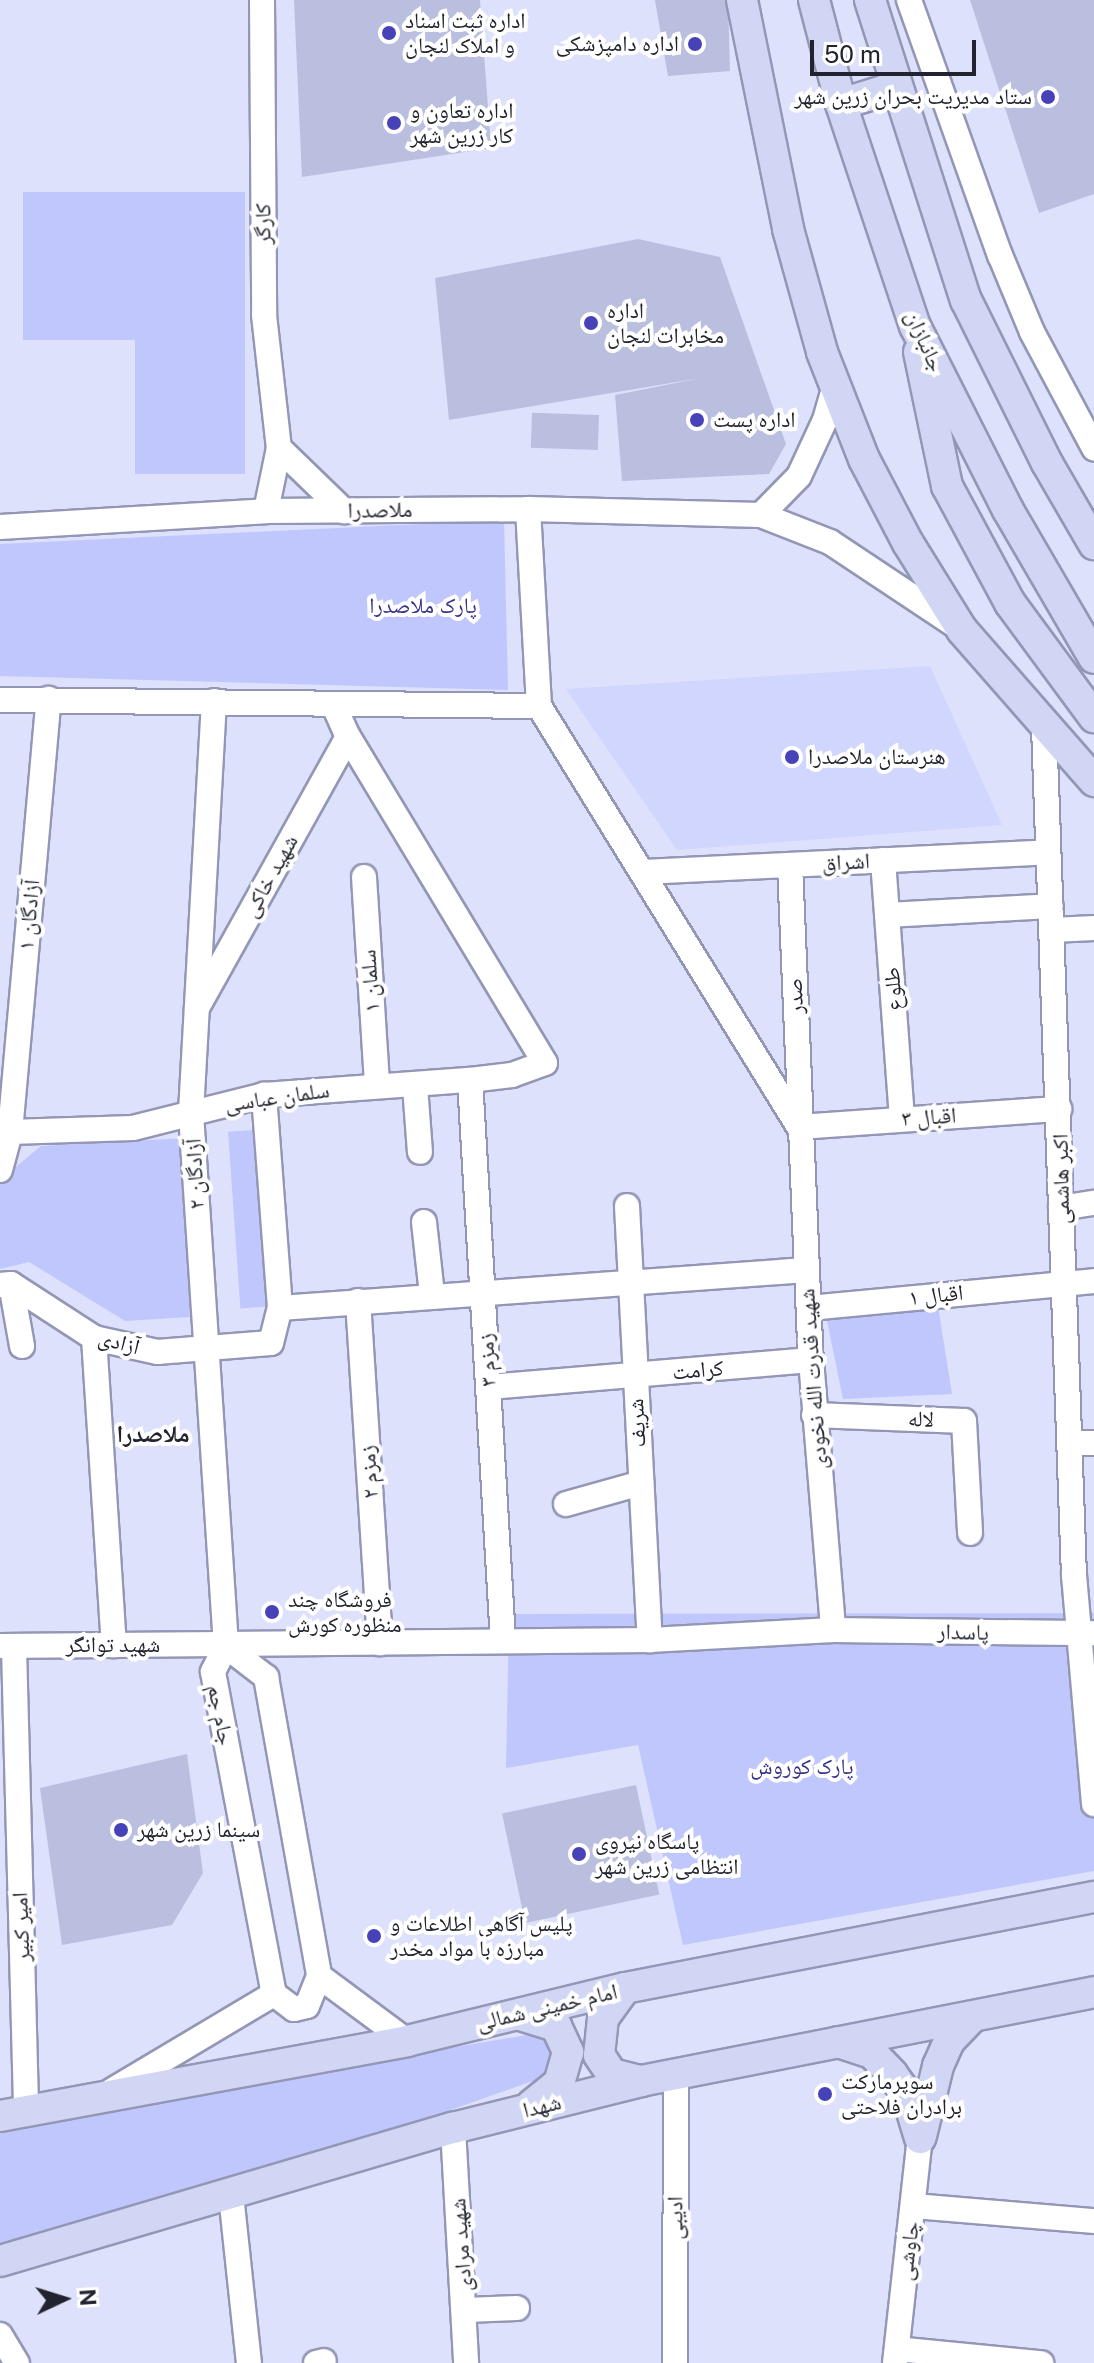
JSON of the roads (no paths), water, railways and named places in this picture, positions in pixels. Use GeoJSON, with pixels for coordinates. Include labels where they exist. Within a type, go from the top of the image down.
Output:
{"type":"FeatureCollection","features":[{"type":"Feature","properties":{"kind":"main road"},"geometry":{"type":"LineString","coordinates":[[742,0],[788,229],[835,384],[878,487],[962,630],[1094,781]]}},
{"type":"Feature","properties":{"kind":"main road","name":"جانبازان"},"geometry":{"type":"LineString","coordinates":[[814,0],[841,104],[915,326],[1008,510],[1094,658]]}},
{"type":"Feature","properties":{"kind":"main road"},"geometry":{"type":"LineString","coordinates":[[870,0],[966,300],[1094,544]]}},
{"type":"Feature","properties":{"kind":"main road"},"geometry":{"type":"LineString","coordinates":[[841,104],[896,87]]}},
{"type":"Feature","properties":{"kind":"main road"},"geometry":{"type":"LineString","coordinates":[[915,326],[928,414],[947,486],[1010,603],[1094,717]]}},
{"type":"Feature","properties":{"kind":"main road","name":"امام خمینی شمالی"},"geometry":{"type":"LineString","coordinates":[[13,2114],[407,2041],[625,1988],[1094,1897]]}},
{"type":"Feature","properties":{"kind":"main road"},"geometry":{"type":"LineString","coordinates":[[625,1988],[603,2018],[599,2055],[612,2074],[641,2081]]}},
{"type":"Feature","properties":{"kind":"main road","name":"شهدا"},"geometry":{"type":"LineString","coordinates":[[0,2261],[527,2109],[676,2073],[1094,1992]]}},
{"type":"Feature","properties":{"kind":"main road"},"geometry":{"type":"LineString","coordinates":[[517,2014],[556,2026],[568,2052],[559,2083],[527,2109]]}},
{"type":"Feature","properties":{"kind":"main road"},"geometry":{"type":"LineString","coordinates":[[920,2138],[938,2066],[949,2041],[971,2018]]}},
{"type":"Feature","properties":{"kind":"main road"},"geometry":{"type":"LineString","coordinates":[[837,2041],[872,2053],[892,2074],[907,2095],[920,2138]]}},
{"type":"Feature","properties":{"kind":"street","name":"کارگر"},"geometry":{"type":"LineString","coordinates":[[262,0],[264,315],[279,448],[266,511]]}},
{"type":"Feature","properties":{"kind":"street"},"geometry":{"type":"LineString","coordinates":[[909,0],[1000,255],[1032,332],[1094,448]]}},
{"type":"Feature","properties":{"kind":"street"},"geometry":{"type":"LineString","coordinates":[[761,515],[799,476],[825,420],[835,384]]}},
{"type":"Feature","properties":{"kind":"street"},"geometry":{"type":"LineString","coordinates":[[279,448],[344,511]]}},
{"type":"Feature","properties":{"kind":"street"},"geometry":{"type":"LineString","coordinates":[[528,509],[539,706],[645,872],[800,1127]]}},
{"type":"Feature","properties":{"kind":"street","name":"ملاصدرا"},"geometry":{"type":"LineString","coordinates":[[0,527],[266,511],[528,509],[761,515],[830,542],[962,630]]}},
{"type":"Feature","properties":{"kind":"street","name":"آزادگان ۱"},"geometry":{"type":"LineString","coordinates":[[0,1170],[10,1132],[49,699]]}},
{"type":"Feature","properties":{"kind":"street"},"geometry":{"type":"LineString","coordinates":[[0,700],[539,706]]}},
{"type":"Feature","properties":{"kind":"street","name":"آزادگان ۲"},"geometry":{"type":"LineString","coordinates":[[214,701],[193,1016],[191,1113],[226,1646]]}},
{"type":"Feature","properties":{"kind":"street"},"geometry":{"type":"LineString","coordinates":[[334,705],[348,737]]}},
{"type":"Feature","properties":{"kind":"street","name":"اکبر هاشمی"},"geometry":{"type":"LineString","coordinates":[[1044,726],[1064,1282],[1082,1443],[1094,1804]]}},
{"type":"Feature","properties":{"kind":"street","name":"سلمان عباسی"},"geometry":{"type":"LineString","coordinates":[[10,1132],[133,1128],[264,1095],[470,1080],[512,1075],[545,1063],[348,737]]}},
{"type":"Feature","properties":{"kind":"street","name":"شهید خاکی"},"geometry":{"type":"LineString","coordinates":[[193,1016],[348,737]]}},
{"type":"Feature","properties":{"kind":"street","name":"اشراق"},"geometry":{"type":"LineString","coordinates":[[645,872],[1048,852]]}},
{"type":"Feature","properties":{"kind":"street","name":"طلوع"},"geometry":{"type":"LineString","coordinates":[[883,860],[902,1118]]}},
{"type":"Feature","properties":{"kind":"street","name":"صدر"},"geometry":{"type":"LineString","coordinates":[[790,865],[800,1127]]}},
{"type":"Feature","properties":{"kind":"street","name":"سلمان ۱"},"geometry":{"type":"LineString","coordinates":[[364,877],[377,1085]]}},
{"type":"Feature","properties":{"kind":"street"},"geometry":{"type":"LineString","coordinates":[[887,915],[1051,918],[1094,928]]}},
{"type":"Feature","properties":{"kind":"street","name":"زمزم ۳"},"geometry":{"type":"LineString","coordinates":[[470,1080],[503,1641]]}},
{"type":"Feature","properties":{"kind":"street"},"geometry":{"type":"LineString","coordinates":[[415,1086],[420,1152]]}},
{"type":"Feature","properties":{"kind":"street"},"geometry":{"type":"LineString","coordinates":[[264,1095],[280,1308],[806,1270]]}},
{"type":"Feature","properties":{"kind":"street","name":"اقبال ۳"},"geometry":{"type":"LineString","coordinates":[[800,1127],[1059,1109]]}},
{"type":"Feature","properties":{"kind":"street","name":"شهید قدرت الله نخودی"},"geometry":{"type":"LineString","coordinates":[[800,1127],[814,1415],[833,1630]]}},
{"type":"Feature","properties":{"kind":"street"},"geometry":{"type":"LineString","coordinates":[[1061,1208],[1094,1203]]}},
{"type":"Feature","properties":{"kind":"street","name":"شریف"},"geometry":{"type":"LineString","coordinates":[[627,1206],[650,1640]]}},
{"type":"Feature","properties":{"kind":"street"},"geometry":{"type":"LineString","coordinates":[[424,1222],[432,1295]]}},
{"type":"Feature","properties":{"kind":"street","name":"اقبال ۱"},"geometry":{"type":"LineString","coordinates":[[809,1308],[1094,1281]]}},
{"type":"Feature","properties":{"kind":"street"},"geometry":{"type":"LineString","coordinates":[[5,1284],[22,1346]]}},
{"type":"Feature","properties":{"kind":"street","name":"آزادی"},"geometry":{"type":"LineString","coordinates":[[5,1284],[94,1338],[157,1352],[271,1343],[280,1308]]}},
{"type":"Feature","properties":{"kind":"street","name":"زمزم ۲"},"geometry":{"type":"LineString","coordinates":[[358,1301],[380,1643]]}},
{"type":"Feature","properties":{"kind":"street"},"geometry":{"type":"LineString","coordinates":[[94,1338],[114,1645]]}},
{"type":"Feature","properties":{"kind":"street","name":"کرامت"},"geometry":{"type":"LineString","coordinates":[[489,1387],[811,1360]]}},
{"type":"Feature","properties":{"kind":"street","name":"لاله"},"geometry":{"type":"LineString","coordinates":[[814,1415],[964,1421],[970,1533]]}},
{"type":"Feature","properties":{"kind":"street"},"geometry":{"type":"LineString","coordinates":[[566,1504],[641,1483]]}},
{"type":"Feature","properties":{"kind":"street","name":"پاسدار"},"geometry":{"type":"LineString","coordinates":[[503,1641],[650,1640],[833,1630],[1086,1633]]}},
{"type":"Feature","properties":{"kind":"street","name":"شهید توانگر"},"geometry":{"type":"LineString","coordinates":[[4,1644],[226,1646],[503,1641]]}},
{"type":"Feature","properties":{"kind":"street","name":"امیر کبیر"},"geometry":{"type":"LineString","coordinates":[[4,1644],[13,2114]]}},
{"type":"Feature","properties":{"kind":"street","name":"جام جم"},"geometry":{"type":"LineString","coordinates":[[274,1994],[213,1672],[226,1646],[266,1677],[319,1976]]}},
{"type":"Feature","properties":{"kind":"street"},"geometry":{"type":"LineString","coordinates":[[95,2100],[274,1994],[294,2009],[307,2006],[319,1976],[407,2041]]}},
{"type":"Feature","properties":{"kind":"street","name":"ادیبی"},"geometry":{"type":"LineString","coordinates":[[675,2363],[676,2073]]}},
{"type":"Feature","properties":{"kind":"street","name":"شهید مرادی"},"geometry":{"type":"LineString","coordinates":[[453,2128],[466,2310],[466,2363]]}},
{"type":"Feature","properties":{"kind":"street","name":"چاوشی"},"geometry":{"type":"LineString","coordinates":[[896,2356],[920,2138]]}},
{"type":"Feature","properties":{"kind":"street"},"geometry":{"type":"LineString","coordinates":[[231,2195],[249,2363]]}},
{"type":"Feature","properties":{"kind":"street"},"geometry":{"type":"LineString","coordinates":[[914,2206],[1094,2221]]}},
{"type":"Feature","properties":{"kind":"street"},"geometry":{"type":"LineString","coordinates":[[466,2310],[517,2308]]}},
{"type":"Feature","properties":{"kind":"street"},"geometry":{"type":"LineString","coordinates":[[0,2335],[17,2363]]}},
{"type":"Feature","properties":{"kind":"street"},"geometry":{"type":"LineString","coordinates":[[896,2356],[1041,2363]]}},
{"type":"Feature","properties":{"kind":"place","name":"اداره ثبت اسناد و املاک لنجان"},"geometry":{"type":"Point","coordinates":[389,33]}},
{"type":"Feature","properties":{"kind":"place","name":"اداره دامپزشکی"},"geometry":{"type":"Point","coordinates":[695,44]}},
{"type":"Feature","properties":{"kind":"place","name":"ستاد مدیریت بحران زرین شهر"},"geometry":{"type":"Point","coordinates":[1048,97]}},
{"type":"Feature","properties":{"kind":"place","name":"اداره تعاون و کار زرین شهر"},"geometry":{"type":"Point","coordinates":[394,123]}},
{"type":"Feature","properties":{"kind":"place","name":"اداره مخابرات لنجان"},"geometry":{"type":"Point","coordinates":[591,323]}},
{"type":"Feature","properties":{"kind":"place","name":"اداره پست"},"geometry":{"type":"Point","coordinates":[697,420]}},
{"type":"Feature","properties":{"kind":"place","name":"هنرستان ملاصدرا"},"geometry":{"type":"Point","coordinates":[792,757]}},
{"type":"Feature","properties":{"kind":"place","name":"فروشگاه چند منظوره کورش"},"geometry":{"type":"Point","coordinates":[272,1612]}},
{"type":"Feature","properties":{"kind":"place","name":"سینما زرین شهر"},"geometry":{"type":"Point","coordinates":[121,1830]}},
{"type":"Feature","properties":{"kind":"place","name":"پاسگاه نیروی انتظامی زرین شهر"},"geometry":{"type":"Point","coordinates":[579,1854]}},
{"type":"Feature","properties":{"kind":"place","name":"پلیس آگاهی اطلاعات و مبارزه با مواد مخدر"},"geometry":{"type":"Point","coordinates":[374,1936]}},
{"type":"Feature","properties":{"kind":"place","name":"سوپرمارکت برادران فلاحتی"},"geometry":{"type":"Point","coordinates":[825,2094]}},
{"type":"Feature","properties":{"kind":"district","name":"ملاصدرا"},"geometry":{"type":"Point","coordinates":[153,1434]}},
{"type":"Feature","properties":{"kind":"park label","name":"پارک ملاصدرا"},"geometry":{"type":"Point","coordinates":[423,606]}},
{"type":"Feature","properties":{"kind":"park label","name":"پارک کوروش"},"geometry":{"type":"Point","coordinates":[802,1767]}}]}
